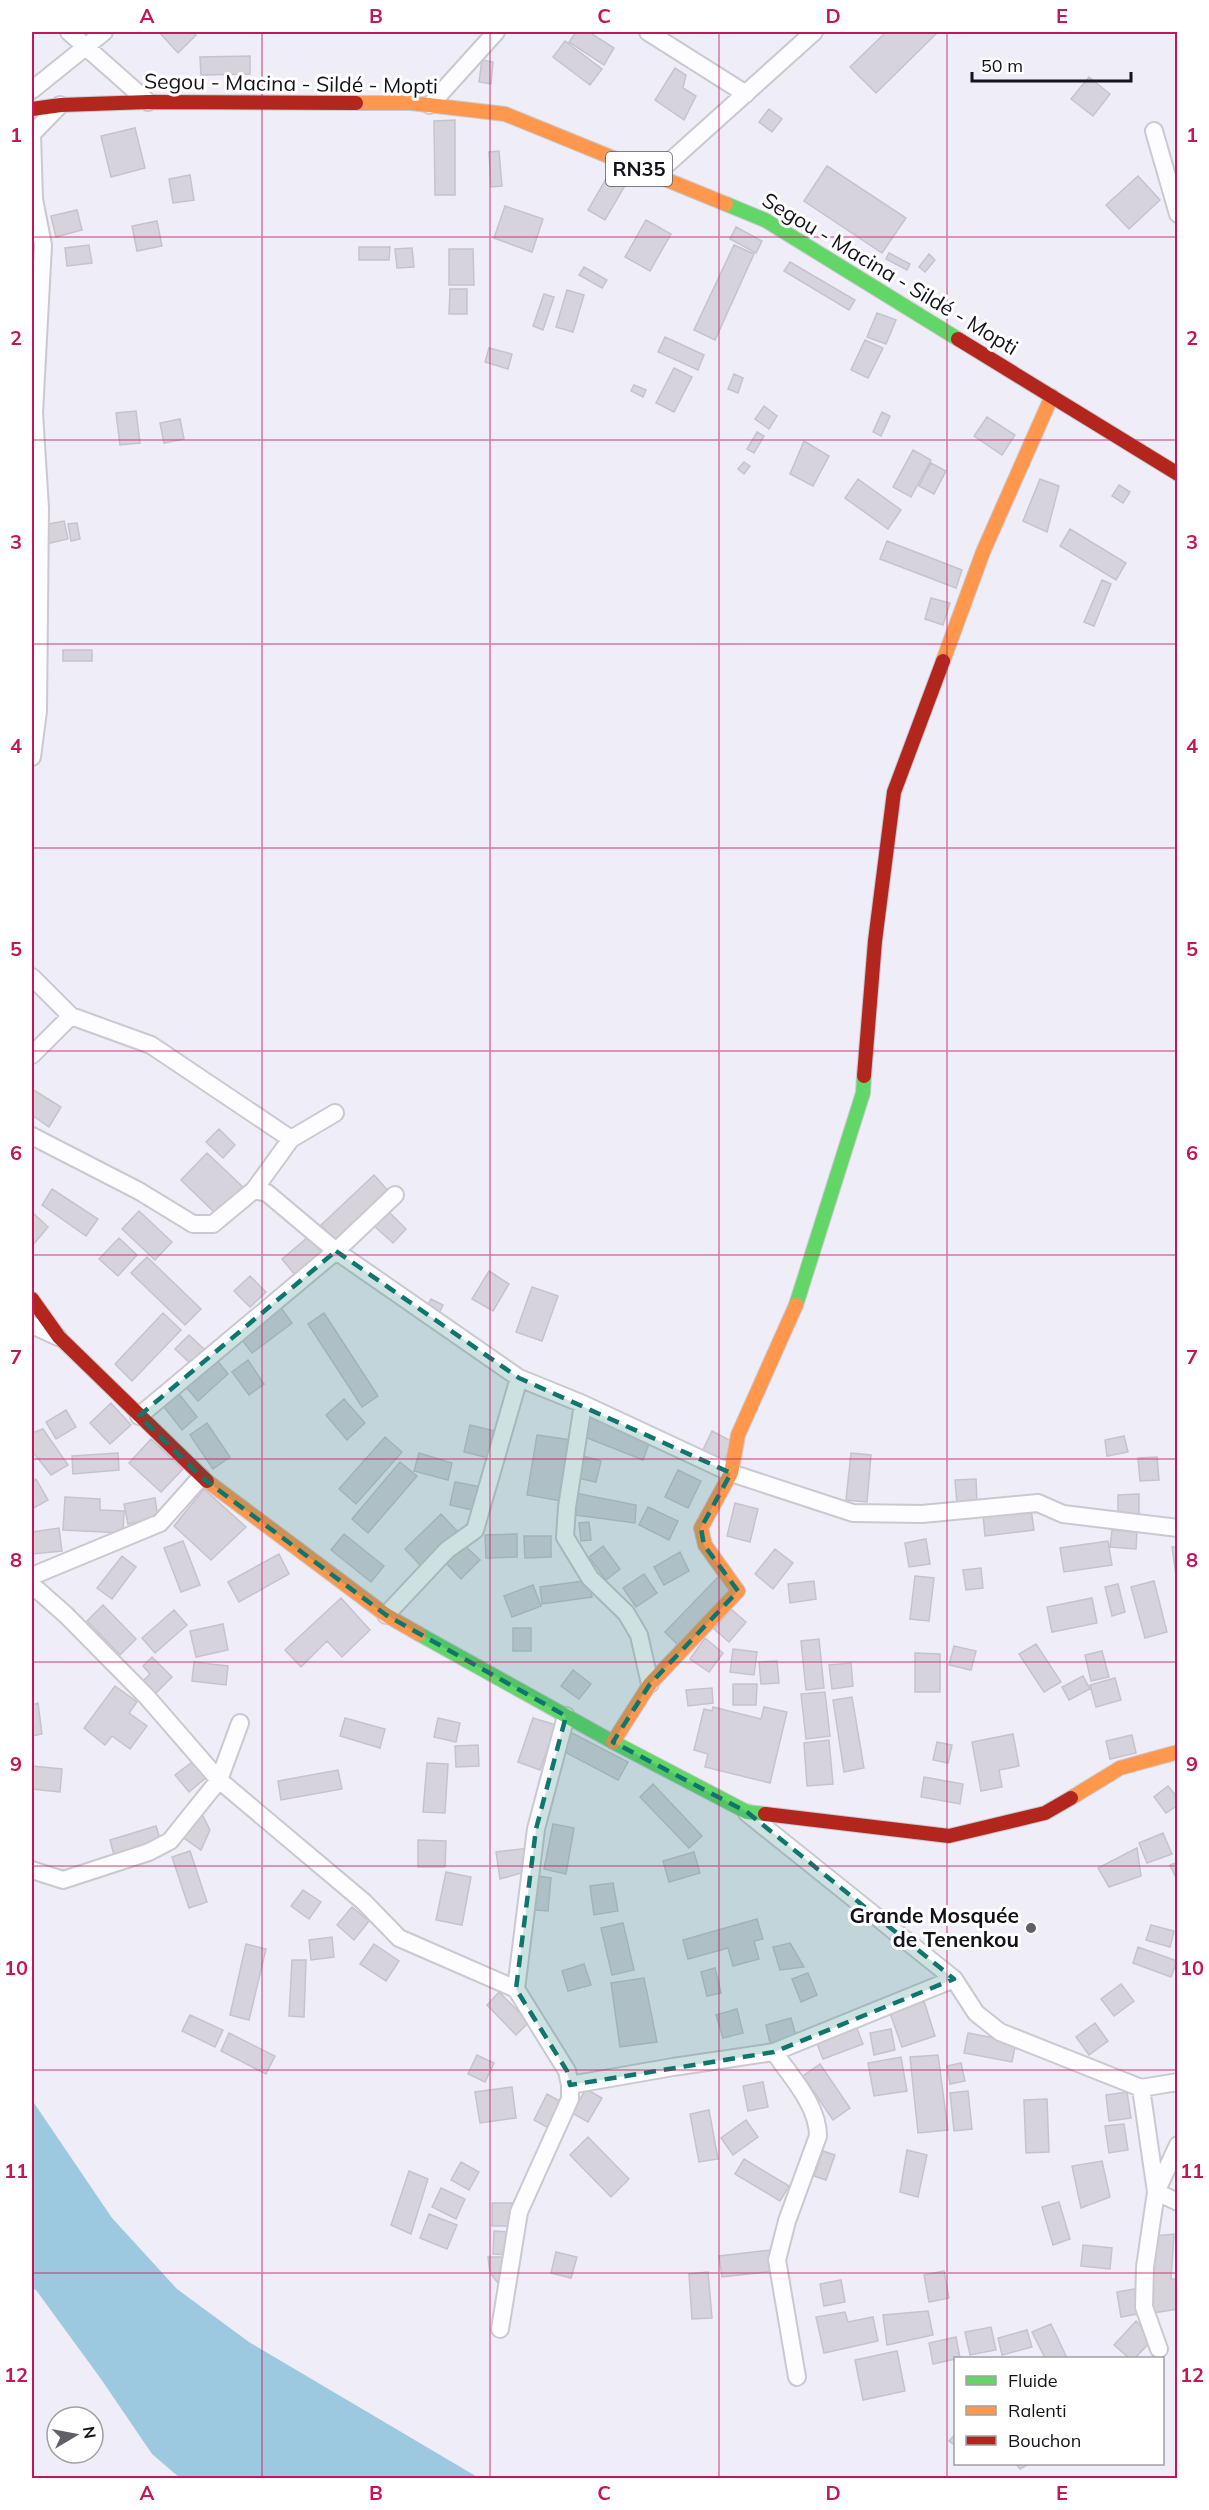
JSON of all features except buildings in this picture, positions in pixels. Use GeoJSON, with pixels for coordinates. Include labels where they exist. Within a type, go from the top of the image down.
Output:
{"type":"FeatureCollection","features":[{"type":"Feature","properties":{"kind":"street"},"geometry":{"type":"LineString","coordinates":[[69,32],[148,102]]}},
{"type":"Feature","properties":{"kind":"street"},"geometry":{"type":"LineString","coordinates":[[32,90],[104,32]]}},
{"type":"Feature","properties":{"kind":"street"},"geometry":{"type":"LineString","coordinates":[[430,105],[496,32]]}},
{"type":"Feature","properties":{"kind":"street"},"geometry":{"type":"LineString","coordinates":[[648,32],[747,94]]}},
{"type":"Feature","properties":{"kind":"street"},"geometry":{"type":"LineString","coordinates":[[655,175],[814,32]]}},
{"type":"Feature","properties":{"kind":"street","name":"Segou - Macina - Sildé - Mopti"},"geometry":{"type":"LineString","coordinates":[[32,109],[61,105],[148,102],[411,103],[505,114],[765,220],[1178,474]]}},
{"type":"Feature","properties":{"kind":"street"},"geometry":{"type":"LineString","coordinates":[[32,757],[38,711],[40,508],[34,413],[44,245],[34,199],[32,134],[61,105]]}},
{"type":"Feature","properties":{"kind":"street"},"geometry":{"type":"LineString","coordinates":[[1154,131],[1178,214]]}},
{"type":"Feature","properties":{"kind":"street"},"geometry":{"type":"LineString","coordinates":[[613,1742],[651,1684],[738,1591],[733,1578],[704,1545],[700,1538],[701,1528],[731,1473],[738,1435],[795,1308],[863,1093],[875,941],[894,792],[983,552],[1052,396]]}},
{"type":"Feature","properties":{"kind":"street"},"geometry":{"type":"LineString","coordinates":[[32,976],[71,1016],[150,1045],[291,1139]]}},
{"type":"Feature","properties":{"kind":"street"},"geometry":{"type":"LineString","coordinates":[[32,1055],[71,1016]]}},
{"type":"Feature","properties":{"kind":"street"},"geometry":{"type":"LineString","coordinates":[[32,1136],[139,1191],[193,1224],[213,1224],[254,1190],[291,1139],[335,1113]]}},
{"type":"Feature","properties":{"kind":"street"},"geometry":{"type":"LineString","coordinates":[[254,1190],[267,1193],[336,1251],[519,1378],[583,1404],[731,1473],[852,1513],[922,1514],[1038,1503],[1063,1514],[1178,1528]]}},
{"type":"Feature","properties":{"kind":"street"},"geometry":{"type":"LineString","coordinates":[[139,1416],[336,1251],[395,1196]]}},
{"type":"Feature","properties":{"kind":"street"},"geometry":{"type":"LineString","coordinates":[[32,1299],[59,1337],[201,1478],[386,1615],[613,1742],[747,1812],[954,1979],[976,2013],[1000,2032],[1141,2088],[1178,2082]]}},
{"type":"Feature","properties":{"kind":"street"},"geometry":{"type":"LineString","coordinates":[[32,1325],[59,1337]]}},
{"type":"Feature","properties":{"kind":"street"},"geometry":{"type":"LineString","coordinates":[[386,1615],[447,1550],[475,1530],[519,1378]]}},
{"type":"Feature","properties":{"kind":"street"},"geometry":{"type":"LineString","coordinates":[[583,1404],[567,1507],[565,1537],[590,1578],[626,1613],[639,1635],[651,1684]]}},
{"type":"Feature","properties":{"kind":"street"},"geometry":{"type":"LineString","coordinates":[[32,1576],[160,1523],[201,1478]]}},
{"type":"Feature","properties":{"kind":"street"},"geometry":{"type":"LineString","coordinates":[[32,1585],[66,1615],[147,1697],[219,1780],[364,1902],[399,1938],[516,1989],[567,2071],[570,2099],[519,2212],[500,2329]]}},
{"type":"Feature","properties":{"kind":"street"},"geometry":{"type":"LineString","coordinates":[[516,1989],[536,1829],[566,1716]]}},
{"type":"Feature","properties":{"kind":"street"},"geometry":{"type":"LineString","coordinates":[[32,1870],[63,1880],[149,1851],[170,1841],[219,1780],[240,1723]]}},
{"type":"Feature","properties":{"kind":"street"},"geometry":{"type":"LineString","coordinates":[[747,1812],[950,1836],[1045,1813],[1120,1768],[1178,1752]]}},
{"type":"Feature","properties":{"kind":"street"},"geometry":{"type":"LineString","coordinates":[[570,2085],[774,2052],[954,1979]]}},
{"type":"Feature","properties":{"kind":"street"},"geometry":{"type":"LineString","coordinates":[[774,2052],[812,2109],[818,2123],[818,2136],[787,2222],[777,2260],[797,2377]]}},
{"type":"Feature","properties":{"kind":"street"},"geometry":{"type":"LineString","coordinates":[[1141,2088],[1156,2192],[1145,2267],[1144,2307],[1160,2349]]}},
{"type":"Feature","properties":{"kind":"street"},"geometry":{"type":"LineString","coordinates":[[1156,2192],[1178,2145]]}},
{"type":"Feature","properties":{"kind":"street"},"geometry":{"type":"LineString","coordinates":[[1156,2192],[1178,2202]]}},
{"type":"Feature","properties":{"kind":"highlighted area"},"geometry":{"type":"Polygon","coordinates":[[[336,1251],[519,1378],[731,1473],[701,1528],[704,1545],[738,1591],[650,1684],[613,1742],[747,1812],[954,1979],[774,2052],[570,2085],[567,2071],[516,1989],[536,1829],[566,1716],[386,1615],[201,1477],[139,1416],[336,1251]]]}},
{"type":"Feature","properties":{"kind":"water"},"geometry":{"type":"Polygon","coordinates":[[[32,2100],[112,2218],[177,2289],[249,2342],[479,2478],[180,2478],[152,2454],[101,2379],[36,2290],[32,2288],[32,2100]]]}},
{"type":"Feature","properties":{"kind":"traffic: fast"},"geometry":{"type":"LineString","coordinates":[[726,204],[765,220],[958,339]]}},
{"type":"Feature","properties":{"kind":"traffic: fast"},"geometry":{"type":"LineString","coordinates":[[796,1305],[863,1093],[864,1076]]}},
{"type":"Feature","properties":{"kind":"traffic: fast"},"geometry":{"type":"LineString","coordinates":[[419,1634],[613,1742],[747,1812],[765,1814]]}},
{"type":"Feature","properties":{"kind":"traffic: slow"},"geometry":{"type":"LineString","coordinates":[[356,103],[411,103],[505,114],[726,204]]}},
{"type":"Feature","properties":{"kind":"traffic: slow"},"geometry":{"type":"LineString","coordinates":[[943,661],[983,552],[1052,396]]}},
{"type":"Feature","properties":{"kind":"traffic: slow"},"geometry":{"type":"LineString","coordinates":[[613,1742],[650,1684],[738,1591],[705,1545],[701,1528],[731,1473],[738,1435],[796,1305]]}},
{"type":"Feature","properties":{"kind":"traffic: slow"},"geometry":{"type":"LineString","coordinates":[[207,1481],[386,1615],[419,1634]]}},
{"type":"Feature","properties":{"kind":"traffic: slow"},"geometry":{"type":"LineString","coordinates":[[1071,1798],[1120,1768],[1178,1752]]}},
{"type":"Feature","properties":{"kind":"traffic: jam"},"geometry":{"type":"LineString","coordinates":[[32,109],[61,105],[148,102],[356,103]]}},
{"type":"Feature","properties":{"kind":"traffic: jam"},"geometry":{"type":"LineString","coordinates":[[958,339],[1178,474]]}},
{"type":"Feature","properties":{"kind":"traffic: jam"},"geometry":{"type":"LineString","coordinates":[[864,1076],[875,941],[894,792],[943,661]]}},
{"type":"Feature","properties":{"kind":"traffic: jam"},"geometry":{"type":"LineString","coordinates":[[32,1299],[59,1337],[207,1481]]}},
{"type":"Feature","properties":{"kind":"traffic: jam"},"geometry":{"type":"LineString","coordinates":[[765,1814],[949,1836],[1045,1813],[1071,1798]]}},
{"type":"Feature","properties":{"kind":"place","name":"Grande Mosquée de Tenenkou"},"geometry":{"type":"Point","coordinates":[1031,1928]}}]}
